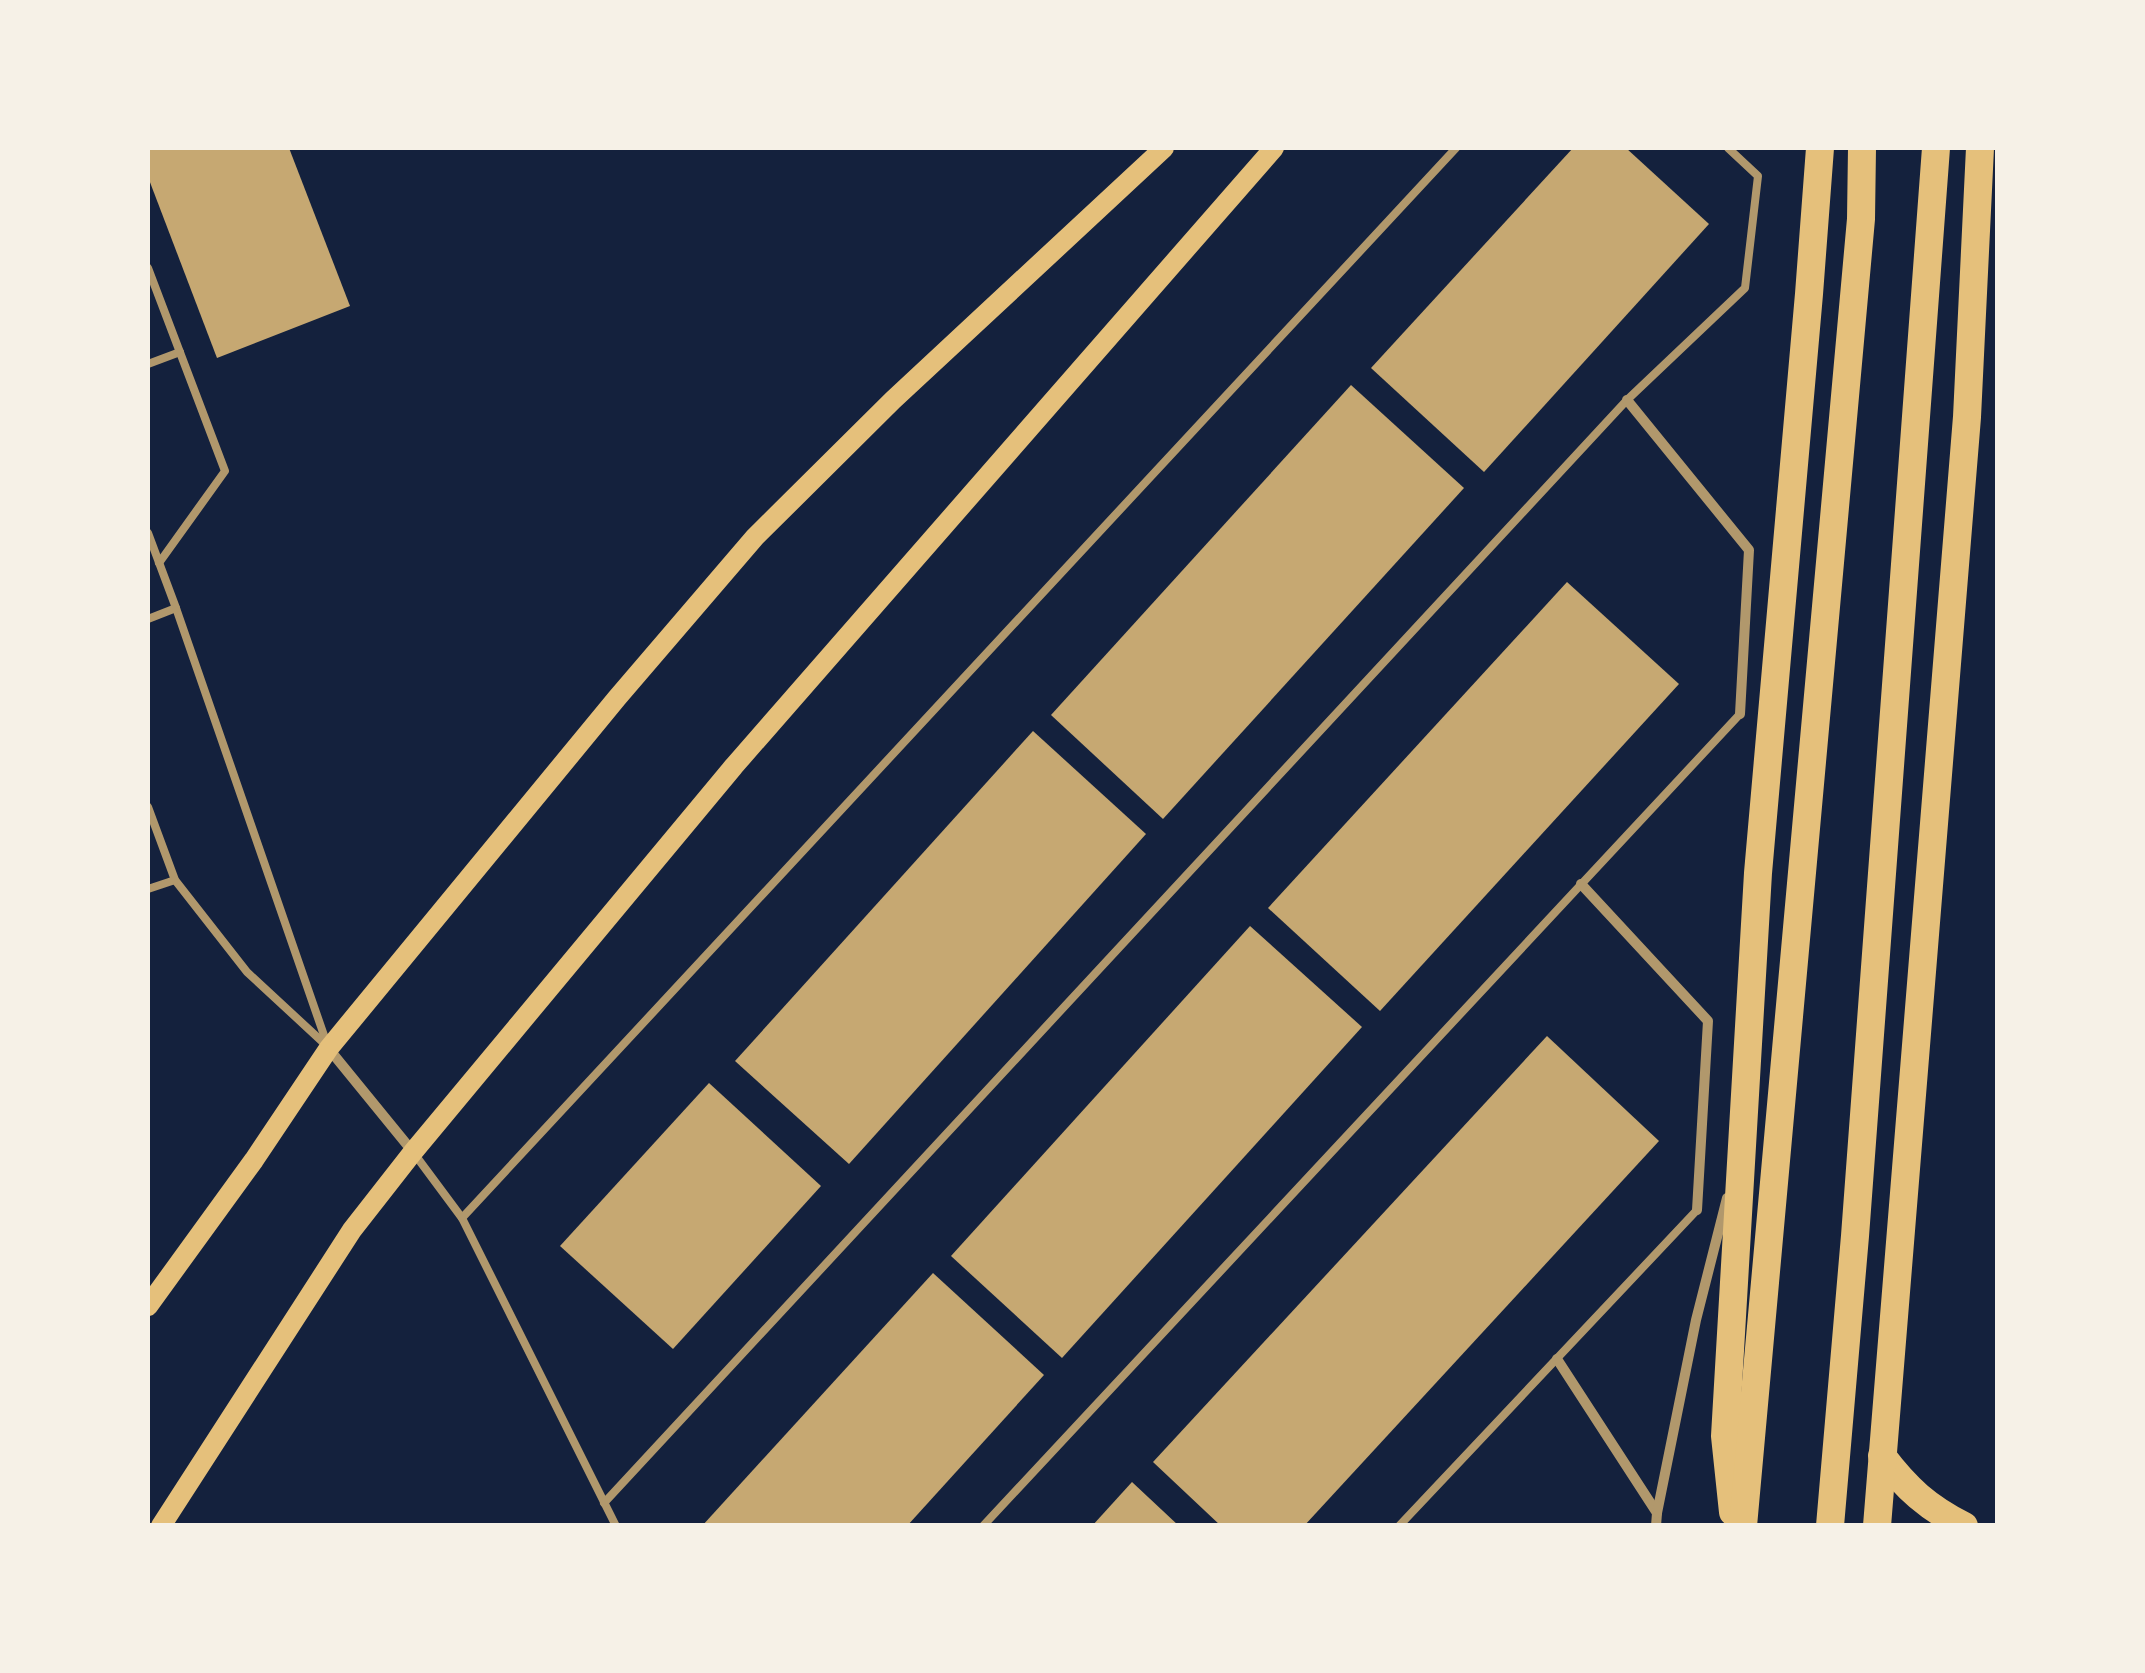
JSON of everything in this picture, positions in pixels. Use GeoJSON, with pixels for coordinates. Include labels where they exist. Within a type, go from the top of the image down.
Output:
{"type":"FeatureCollection","features":[{"type":"Feature","properties":{"kind":"highway"},"geometry":{"type":"LineString","coordinates":[[1734,1526],[1724,1436],[1741,1144],[1758,872],[1820,148]]}},
{"type":"Feature","properties":{"kind":"highway"},"geometry":{"type":"LineString","coordinates":[[1743,1526],[1861,220],[1862,148]]}},
{"type":"Feature","properties":{"kind":"highway"},"geometry":{"type":"LineString","coordinates":[[1830,1526],[1936,148]]}},
{"type":"Feature","properties":{"kind":"highway"},"geometry":{"type":"LineString","coordinates":[[1877,1526],[1967,417],[1980,148]]}},
{"type":"Feature","properties":{"kind":"highway"},"geometry":{"type":"LineString","coordinates":[[1882,1456],[1905,1486],[1936,1512],[1964,1526]]}},
{"type":"Feature","properties":{"kind":"main road"},"geometry":{"type":"LineString","coordinates":[[148,1306],[329,1048],[604,713],[755,538],[893,400],[1164,148]]}},
{"type":"Feature","properties":{"kind":"main road"},"geometry":{"type":"LineString","coordinates":[[161,1526],[352,1230],[414,1152],[734,766],[1274,148]]}},
{"type":"Feature","properties":{"kind":"street"},"geometry":{"type":"LineString","coordinates":[[1627,400],[1749,550],[1740,714]]}},
{"type":"Feature","properties":{"kind":"street"},"geometry":{"type":"LineString","coordinates":[[1581,884],[1708,1021],[1697,1210]]}},
{"type":"Feature","properties":{"kind":"street"},"geometry":{"type":"LineString","coordinates":[[329,1048],[414,1152]]}},
{"type":"Feature","properties":{"kind":"street"},"geometry":{"type":"LineString","coordinates":[[1656,1526],[1696,1320],[1741,1144]]}},
{"type":"Feature","properties":{"kind":"street"},"geometry":{"type":"LineString","coordinates":[[1557,1359],[1656,1512]]}},
{"type":"Feature","properties":{"kind":"lane"},"geometry":{"type":"LineString","coordinates":[[462,1218],[1456,148]]}},
{"type":"Feature","properties":{"kind":"lane"},"geometry":{"type":"LineString","coordinates":[[604,1503],[1627,400],[1745,288],[1758,176],[1728,148]]}},
{"type":"Feature","properties":{"kind":"lane"},"geometry":{"type":"LineString","coordinates":[[148,268],[226,472],[159,563]]}},
{"type":"Feature","properties":{"kind":"lane"},"geometry":{"type":"LineString","coordinates":[[148,364],[180,352]]}},
{"type":"Feature","properties":{"kind":"lane"},"geometry":{"type":"LineString","coordinates":[[148,534],[329,1048]]}},
{"type":"Feature","properties":{"kind":"lane"},"geometry":{"type":"LineString","coordinates":[[148,619],[176,608]]}},
{"type":"Feature","properties":{"kind":"lane"},"geometry":{"type":"LineString","coordinates":[[983,1526],[1740,714]]}},
{"type":"Feature","properties":{"kind":"lane"},"geometry":{"type":"LineString","coordinates":[[148,807],[175,880],[248,972],[329,1048]]}},
{"type":"Feature","properties":{"kind":"lane"},"geometry":{"type":"LineString","coordinates":[[148,889],[175,880]]}},
{"type":"Feature","properties":{"kind":"lane"},"geometry":{"type":"LineString","coordinates":[[414,1152],[462,1218],[616,1526]]}},
{"type":"Feature","properties":{"kind":"lane"},"geometry":{"type":"LineString","coordinates":[[1399,1526],[1697,1210]]}},
{"type":"Feature","properties":{"kind":"building"},"geometry":{"type":"Polygon","coordinates":[[[148,148],[289,148],[350,306],[217,358],[148,177],[148,148]]]}},
{"type":"Feature","properties":{"kind":"building"},"geometry":{"type":"Polygon","coordinates":[[[1573,148],[1626,148],[1709,224],[1484,472],[1371,368],[1573,148]]]}},
{"type":"Feature","properties":{"kind":"building"},"geometry":{"type":"Polygon","coordinates":[[[1351,385],[1464,488],[1163,819],[1051,715],[1351,385]]]}},
{"type":"Feature","properties":{"kind":"building"},"geometry":{"type":"Polygon","coordinates":[[[1567,582],[1679,684],[1380,1011],[1268,908],[1567,582]]]}},
{"type":"Feature","properties":{"kind":"building"},"geometry":{"type":"Polygon","coordinates":[[[1033,731],[1146,834],[849,1164],[735,1061],[1033,731]]]}},
{"type":"Feature","properties":{"kind":"building"},"geometry":{"type":"Polygon","coordinates":[[[1250,926],[1362,1027],[1062,1358],[951,1256],[1250,926]]]}},
{"type":"Feature","properties":{"kind":"building"},"geometry":{"type":"Polygon","coordinates":[[[1547,1036],[1659,1141],[1304,1526],[1221,1526],[1153,1462],[1547,1036]]]}},
{"type":"Feature","properties":{"kind":"building"},"geometry":{"type":"Polygon","coordinates":[[[709,1083],[821,1186],[673,1349],[560,1246],[709,1083]]]}},
{"type":"Feature","properties":{"kind":"building"},"geometry":{"type":"Polygon","coordinates":[[[933,1273],[1044,1375],[907,1526],[702,1526],[933,1273]]]}},
{"type":"Feature","properties":{"kind":"building"},"geometry":{"type":"Polygon","coordinates":[[[1132,1482],[1179,1526],[1092,1526],[1132,1482]]]}}]}
